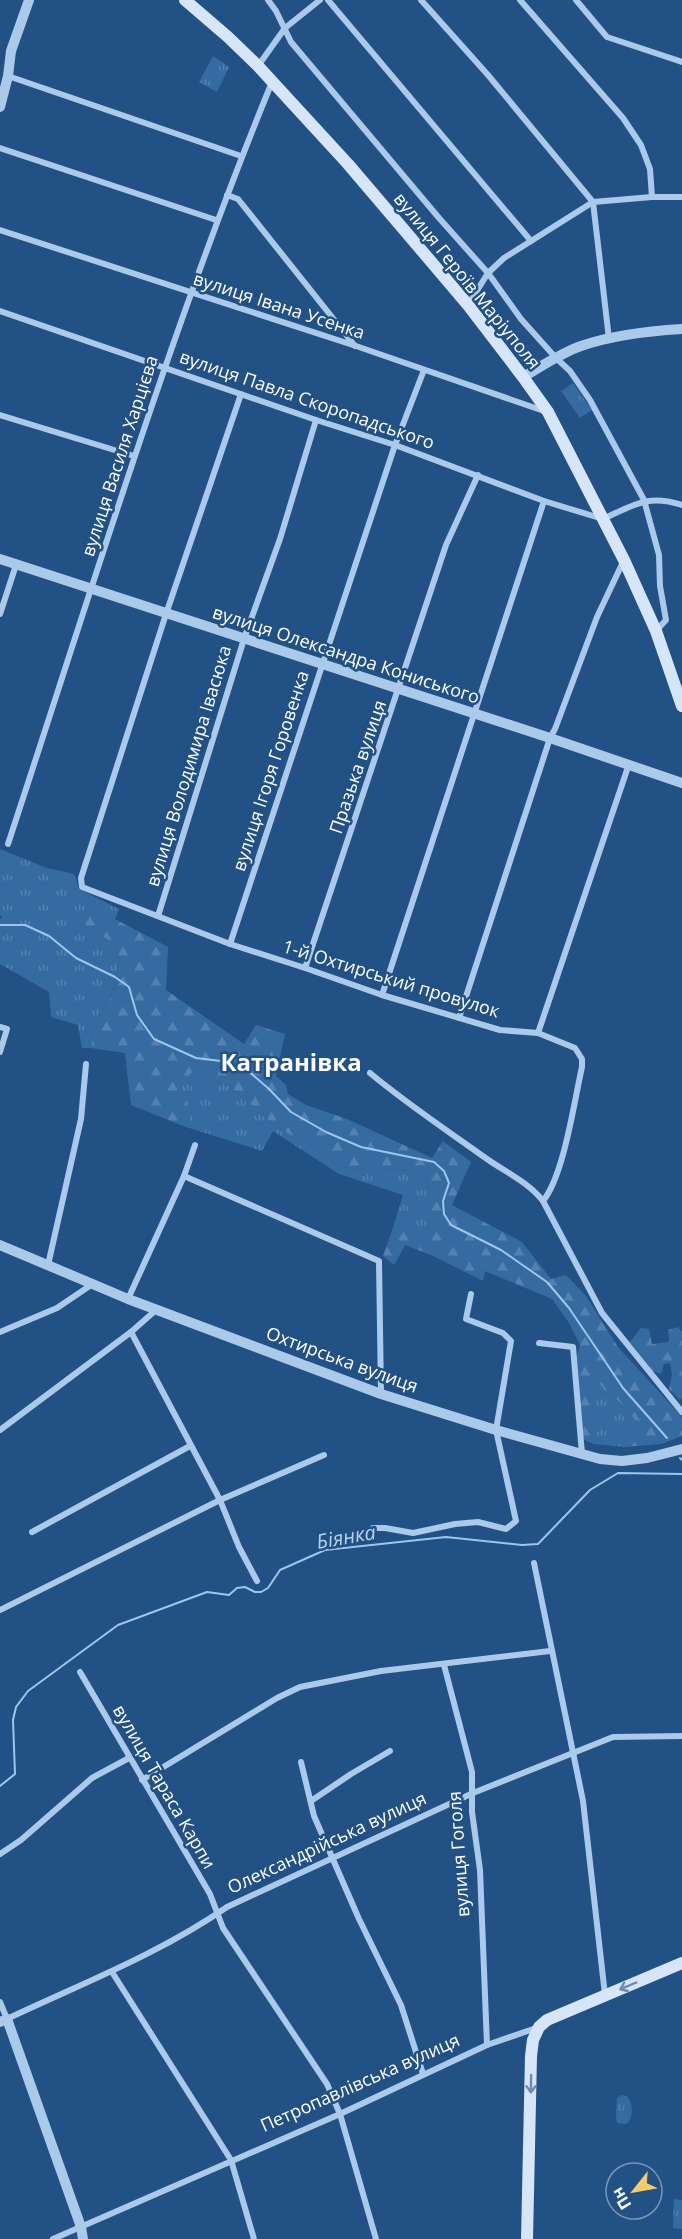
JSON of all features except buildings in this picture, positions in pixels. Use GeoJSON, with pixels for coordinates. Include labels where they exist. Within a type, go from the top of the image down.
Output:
{"type":"FeatureCollection","features":[{"type":"Feature","properties":{"kind":"main road","name":"вулиця Героїв Маріуполя"},"geometry":{"type":"LineString","coordinates":[[185,0],[228,36],[258,66],[348,164],[468,305],[548,412],[624,560],[656,631],[682,706]]}},
{"type":"Feature","properties":{"kind":"main road","name":"Петропавлівська вулиця"},"geometry":{"type":"LineString","coordinates":[[539,2027],[559,2015],[682,1963]]}},
{"type":"Feature","properties":{"kind":"main road"},"geometry":{"type":"LineString","coordinates":[[527,2239],[531,2056],[533,2040],[539,2027]]}},
{"type":"Feature","properties":{"kind":"street"},"geometry":{"type":"LineString","coordinates":[[0,107],[9,76],[11,51],[29,0]]}},
{"type":"Feature","properties":{"kind":"street","name":"вулиця Героїв Маріуполя"},"geometry":{"type":"LineString","coordinates":[[268,0],[291,42],[488,273],[521,319],[570,371],[590,400],[644,500],[659,555],[660,586],[666,620],[656,631]]}},
{"type":"Feature","properties":{"kind":"street"},"geometry":{"type":"LineString","coordinates":[[258,66],[285,28],[320,0]]}},
{"type":"Feature","properties":{"kind":"street"},"geometry":{"type":"LineString","coordinates":[[328,0],[531,241]]}},
{"type":"Feature","properties":{"kind":"street"},"geometry":{"type":"LineString","coordinates":[[422,0],[488,75],[593,202],[609,339]]}},
{"type":"Feature","properties":{"kind":"street"},"geometry":{"type":"LineString","coordinates":[[520,0],[623,118],[641,145],[650,170],[652,197]]}},
{"type":"Feature","properties":{"kind":"street"},"geometry":{"type":"LineString","coordinates":[[576,0],[608,38],[682,62]]}},
{"type":"Feature","properties":{"kind":"street"},"geometry":{"type":"LineString","coordinates":[[9,76],[241,156]]}},
{"type":"Feature","properties":{"kind":"street","name":"вулиця Василя Харцієва"},"geometry":{"type":"LineString","coordinates":[[8,844],[164,366],[216,220],[272,81]]}},
{"type":"Feature","properties":{"kind":"street"},"geometry":{"type":"LineString","coordinates":[[0,148],[216,220]]}},
{"type":"Feature","properties":{"kind":"street"},"geometry":{"type":"LineString","coordinates":[[227,195],[238,199],[356,346]]}},
{"type":"Feature","properties":{"kind":"street"},"geometry":{"type":"LineString","coordinates":[[468,305],[488,273],[504,258],[593,202],[682,197]]}},
{"type":"Feature","properties":{"kind":"street","name":"вулиця Івана Усенка"},"geometry":{"type":"LineString","coordinates":[[0,230],[190,294],[356,346],[548,412]]}},
{"type":"Feature","properties":{"kind":"street","name":"вулиця Павла Скоропадського"},"geometry":{"type":"LineString","coordinates":[[0,311],[395,445],[544,501],[603,519]]}},
{"type":"Feature","properties":{"kind":"street"},"geometry":{"type":"LineString","coordinates":[[523,377],[580,346],[658,330],[682,329]]}},
{"type":"Feature","properties":{"kind":"street","name":"вулиця Ігоря Горовенка"},"geometry":{"type":"LineString","coordinates":[[230,944],[395,445],[424,370]]}},
{"type":"Feature","properties":{"kind":"street"},"geometry":{"type":"LineString","coordinates":[[166,614],[241,394]]}},
{"type":"Feature","properties":{"kind":"street"},"geometry":{"type":"LineString","coordinates":[[0,415],[134,456]]}},
{"type":"Feature","properties":{"kind":"street","name":"вулиця Володимира Івасюка"},"geometry":{"type":"LineString","coordinates":[[158,916],[244,639],[280,539],[316,420]]}},
{"type":"Feature","properties":{"kind":"street","name":"Празька вулиця"},"geometry":{"type":"LineString","coordinates":[[305,968],[400,689],[446,545],[478,475]]}},
{"type":"Feature","properties":{"kind":"street"},"geometry":{"type":"LineString","coordinates":[[603,519],[644,500],[667,500],[682,505]]}},
{"type":"Feature","properties":{"kind":"street"},"geometry":{"type":"LineString","coordinates":[[382,995],[544,501]]}},
{"type":"Feature","properties":{"kind":"street","name":"вулиця Олександра Кониського"},"geometry":{"type":"LineString","coordinates":[[0,559],[682,783]]}},
{"type":"Feature","properties":{"kind":"street"},"geometry":{"type":"LineString","coordinates":[[459,1018],[550,738],[597,617],[624,560]]}},
{"type":"Feature","properties":{"kind":"street"},"geometry":{"type":"LineString","coordinates":[[0,614],[16,565]]}},
{"type":"Feature","properties":{"kind":"street","name":"1-й Охтирський провулок"},"geometry":{"type":"LineString","coordinates":[[166,614],[81,878],[81,887],[230,944],[382,995],[500,1030],[538,1033],[576,1048],[582,1059],[570,1124],[555,1182],[543,1201]]}},
{"type":"Feature","properties":{"kind":"street"},"geometry":{"type":"LineString","coordinates":[[538,1033],[629,764]]}},
{"type":"Feature","properties":{"kind":"street"},"geometry":{"type":"LineString","coordinates":[[0,1052],[4,1028]]}},
{"type":"Feature","properties":{"kind":"street"},"geometry":{"type":"LineString","coordinates":[[48,1265],[81,1119],[86,1064]]}},
{"type":"Feature","properties":{"kind":"street"},"geometry":{"type":"LineString","coordinates":[[370,1073],[465,1143],[532,1188],[543,1201],[602,1313],[682,1412]]}},
{"type":"Feature","properties":{"kind":"street"},"geometry":{"type":"LineString","coordinates":[[128,1299],[184,1176],[195,1145]]}},
{"type":"Feature","properties":{"kind":"street"},"geometry":{"type":"LineString","coordinates":[[184,1176],[379,1261],[381,1394]]}},
{"type":"Feature","properties":{"kind":"street","name":"Охтирська вулиця"},"geometry":{"type":"LineString","coordinates":[[0,1245],[128,1299],[381,1394],[496,1430],[582,1454],[622,1461],[682,1449]]}},
{"type":"Feature","properties":{"kind":"street"},"geometry":{"type":"LineString","coordinates":[[0,1332],[57,1308],[94,1283]]}},
{"type":"Feature","properties":{"kind":"street"},"geometry":{"type":"LineString","coordinates":[[373,1528],[413,1533],[454,1524],[478,1522],[506,1529],[516,1521],[496,1430],[510,1341],[503,1333],[466,1319],[471,1294]]}},
{"type":"Feature","properties":{"kind":"street"},"geometry":{"type":"LineString","coordinates":[[0,1430],[131,1332],[158,1309]]}},
{"type":"Feature","properties":{"kind":"street"},"geometry":{"type":"LineString","coordinates":[[131,1332],[220,1500],[256,1581]]}},
{"type":"Feature","properties":{"kind":"street"},"geometry":{"type":"LineString","coordinates":[[539,1343],[573,1347],[582,1454]]}},
{"type":"Feature","properties":{"kind":"street"},"geometry":{"type":"LineString","coordinates":[[32,1532],[190,1446]]}},
{"type":"Feature","properties":{"kind":"street"},"geometry":{"type":"LineString","coordinates":[[0,1610],[220,1500],[324,1455]]}},
{"type":"Feature","properties":{"kind":"street"},"geometry":{"type":"LineString","coordinates":[[534,1563],[550,1651],[583,1801],[605,1995]]}},
{"type":"Feature","properties":{"kind":"street"},"geometry":{"type":"LineString","coordinates":[[142,1780],[294,1690],[381,1671],[550,1651]]}},
{"type":"Feature","properties":{"kind":"street","name":"вулиця Гоголя"},"geometry":{"type":"LineString","coordinates":[[444,1665],[472,1772],[472,1812],[480,1870],[487,2045]]}},
{"type":"Feature","properties":{"kind":"street","name":"вулиця Тараса Карпи"},"geometry":{"type":"LineString","coordinates":[[80,1672],[210,1894],[223,1928],[327,2084],[340,2114],[376,2239]]}},
{"type":"Feature","properties":{"kind":"street","name":"Олександрійська вулиця"},"geometry":{"type":"LineString","coordinates":[[3,2021],[111,1972],[227,1907],[473,1793],[613,1737],[682,1736]]}},
{"type":"Feature","properties":{"kind":"street"},"geometry":{"type":"LineString","coordinates":[[311,1801],[390,1751]]}},
{"type":"Feature","properties":{"kind":"street"},"geometry":{"type":"LineString","coordinates":[[0,1854],[21,1840],[92,1778],[129,1758]]}},
{"type":"Feature","properties":{"kind":"street"},"geometry":{"type":"LineString","coordinates":[[301,1762],[314,1816],[332,1860],[401,2005],[423,2074]]}},
{"type":"Feature","properties":{"kind":"street"},"geometry":{"type":"LineString","coordinates":[[111,1972],[231,2160],[254,2239]]}},
{"type":"Feature","properties":{"kind":"street"},"geometry":{"type":"LineString","coordinates":[[0,2002],[3,2021],[81,2227],[83,2239]]}},
{"type":"Feature","properties":{"kind":"street","name":"Петропавлівська вулиця"},"geometry":{"type":"LineString","coordinates":[[53,2239],[340,2114],[487,2045],[539,2027]]}},
{"type":"Feature","properties":{"kind":"green space"},"geometry":{"type":"Polygon","coordinates":[[[213,56],[229,67],[217,92],[199,82],[213,56]]]}},
{"type":"Feature","properties":{"kind":"green space"},"geometry":{"type":"Polygon","coordinates":[[[573,383],[592,410],[580,418],[561,391],[573,383]]]}},
{"type":"Feature","properties":{"kind":"green space"},"geometry":{"type":"Polygon","coordinates":[[[0,849],[47,868],[74,874],[79,889],[119,909],[115,919],[80,912],[84,925],[115,944],[120,960],[109,1002],[94,1022],[91,1048],[82,1048],[78,1025],[51,1017],[49,992],[0,964],[0,919],[2,917],[0,915],[0,849]]]}},
{"type":"Feature","properties":{"kind":"green space"},"geometry":{"type":"Polygon","coordinates":[[[79,911],[115,919],[168,947],[166,990],[244,1044],[256,1025],[285,1034],[276,1076],[286,1085],[288,1094],[306,1105],[347,1119],[432,1158],[443,1141],[471,1162],[452,1205],[522,1242],[551,1279],[566,1275],[586,1296],[618,1347],[682,1417],[682,1436],[661,1444],[625,1447],[635,1420],[620,1402],[606,1393],[599,1382],[595,1394],[589,1395],[600,1429],[590,1439],[583,1439],[577,1356],[580,1345],[570,1324],[552,1299],[485,1271],[483,1281],[405,1245],[394,1265],[383,1256],[393,1228],[404,1227],[422,1237],[435,1216],[420,1204],[429,1188],[427,1179],[418,1169],[370,1170],[340,1167],[319,1149],[297,1139],[272,1123],[229,1086],[191,1073],[178,1093],[187,1097],[189,1119],[183,1126],[131,1105],[125,1053],[91,1048],[94,1022],[109,1002],[120,960],[115,944],[84,925],[79,911]]]}},
{"type":"Feature","properties":{"kind":"green space"},"geometry":{"type":"Polygon","coordinates":[[[191,1073],[229,1086],[272,1123],[297,1139],[319,1149],[340,1167],[370,1170],[418,1169],[427,1179],[435,1216],[422,1237],[404,1227],[393,1228],[403,1195],[339,1174],[273,1131],[262,1151],[183,1126],[189,1119],[177,1093],[191,1073]]]}},
{"type":"Feature","properties":{"kind":"green space"},"geometry":{"type":"Polygon","coordinates":[[[678,1327],[682,1332],[682,1398],[680,1400],[669,1389],[672,1374],[670,1363],[664,1364],[661,1374],[653,1371],[630,1342],[641,1328],[649,1329],[652,1344],[669,1342],[668,1330],[678,1327]]]}},
{"type":"Feature","properties":{"kind":"green space"},"geometry":{"type":"Polygon","coordinates":[[[599,1381],[606,1393],[620,1402],[635,1420],[625,1447],[593,1444],[583,1439],[591,1438],[589,1395],[599,1381]]]}},
{"type":"Feature","properties":{"kind":"green space"},"geometry":{"type":"Polygon","coordinates":[[[622,2095],[627,2096],[631,2107],[629,2122],[626,2124],[618,2123],[616,2120],[617,2098],[622,2095]]]}},
{"type":"Feature","properties":{"kind":"green space"},"geometry":{"type":"Polygon","coordinates":[[[674,2199],[682,2200],[682,2229],[673,2228],[674,2199]]]}},
{"type":"Feature","properties":{"kind":"waterway"},"geometry":{"type":"LineString","coordinates":[[0,925],[25,925],[49,936],[76,958],[115,977],[129,987],[137,1015],[154,1039],[196,1058],[221,1061],[247,1070],[291,1112],[326,1132],[361,1147],[434,1162],[444,1171],[449,1183],[443,1201],[444,1214],[451,1225],[501,1250],[547,1282],[569,1308],[623,1388],[667,1438]]}},
{"type":"Feature","properties":{"kind":"waterway","name":"Біянка"},"geometry":{"type":"LineString","coordinates":[[0,1786],[15,1774],[13,1720],[16,1707],[28,1691],[118,1625],[207,1592],[229,1595],[237,1588],[245,1587],[261,1592],[268,1588],[280,1570],[325,1550],[446,1537],[522,1545],[538,1544],[590,1490],[618,1473],[682,1474]]}},
{"type":"Feature","properties":{"kind":"district","name":"Катранівка"},"geometry":{"type":"Point","coordinates":[291,1063]}}]}
